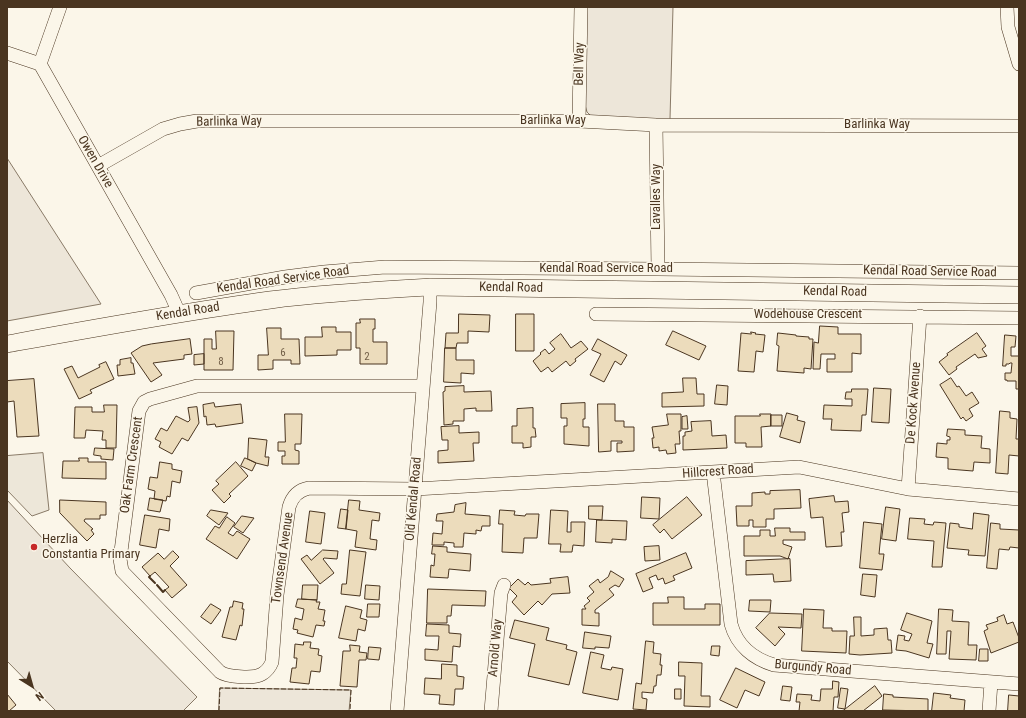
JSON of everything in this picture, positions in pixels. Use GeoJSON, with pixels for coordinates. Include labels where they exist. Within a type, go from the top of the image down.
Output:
{"type":"FeatureCollection","features":[{"type":"Feature","properties":{"kind":"main road","name":"Kendal Road"},"geometry":{"type":"LineString","coordinates":[[7,344],[179,313],[271,300],[333,293],[430,287],[1019,295]]}},
{"type":"Feature","properties":{"kind":"street"},"geometry":{"type":"LineString","coordinates":[[7,53],[40,64],[60,7]]}},
{"type":"Feature","properties":{"kind":"street","name":"Bell Way"},"geometry":{"type":"LineString","coordinates":[[579,121],[581,7]]}},
{"type":"Feature","properties":{"kind":"street"},"geometry":{"type":"LineString","coordinates":[[1007,7],[1008,27],[1019,64]]}},
{"type":"Feature","properties":{"kind":"street","name":"Owen Drive"},"geometry":{"type":"LineString","coordinates":[[40,64],[172,295],[179,313]]}},
{"type":"Feature","properties":{"kind":"street","name":"Barlinka Way"},"geometry":{"type":"LineString","coordinates":[[98,166],[163,129],[197,121],[579,121],[656,125],[1019,126]]}},
{"type":"Feature","properties":{"kind":"street","name":"Lavalles Way"},"geometry":{"type":"LineString","coordinates":[[656,125],[658,269]]}},
{"type":"Feature","properties":{"kind":"street","name":"Kendal Road Service Road"},"geometry":{"type":"LineString","coordinates":[[196,293],[285,277],[385,267],[1019,273]]}},
{"type":"Feature","properties":{"kind":"street","name":"Old Kendal Road"},"geometry":{"type":"LineString","coordinates":[[397,711],[430,287]]}},
{"type":"Feature","properties":{"kind":"street","name":"Wodehouse Crescent"},"geometry":{"type":"LineString","coordinates":[[596,314],[1019,318]]}},
{"type":"Feature","properties":{"kind":"street","name":"De Kock Avenue"},"geometry":{"type":"LineString","coordinates":[[908,489],[920,316]]}},
{"type":"Feature","properties":{"kind":"street","name":"Oak Farm Crescent"},"geometry":{"type":"LineString","coordinates":[[267,671],[258,676],[227,676],[220,672],[122,571],[120,559],[140,408],[144,402],[150,399],[197,386],[423,386]]}},
{"type":"Feature","properties":{"kind":"street","name":"Hillcrest Road"},"geometry":{"type":"LineString","coordinates":[[415,489],[799,467],[908,489],[1019,499]]}},
{"type":"Feature","properties":{"kind":"street","name":"Burgundy Road"},"geometry":{"type":"LineString","coordinates":[[713,472],[731,624],[738,640],[753,655],[774,665],[1019,684]]}},
{"type":"Feature","properties":{"kind":"street","name":"Townsend Avenue"},"geometry":{"type":"LineString","coordinates":[[267,671],[272,662],[276,595],[289,507],[293,497],[300,491],[309,488],[415,489]]}},
{"type":"Feature","properties":{"kind":"street","name":"Arnold Way"},"geometry":{"type":"LineString","coordinates":[[491,711],[501,593],[504,585]]}},
{"type":"Feature","properties":{"kind":"street"},"geometry":{"type":"LineString","coordinates":[[989,711],[991,682]]}},
{"type":"Feature","properties":{"kind":"shaded area"},"geometry":{"type":"Polygon","coordinates":[[[585,7],[673,7],[670,119],[666,124],[592,117],[587,112],[585,105],[585,7]]]}},
{"type":"Feature","properties":{"kind":"shaded area"},"geometry":{"type":"Polygon","coordinates":[[[7,158],[101,304],[7,321],[7,158]]]}},
{"type":"Feature","properties":{"kind":"shaded area"},"geometry":{"type":"Polygon","coordinates":[[[43,453],[49,510],[32,516],[7,490],[7,456],[43,453]]]}},
{"type":"Feature","properties":{"kind":"shaded area","name":"Herzlia Constantia Primary"},"geometry":{"type":"Polygon","coordinates":[[[7,500],[70,568],[197,697],[183,711],[56,711],[7,661],[7,500]]]}},
{"type":"Feature","properties":{"kind":"shaded area"},"geometry":{"type":"Polygon","coordinates":[[[220,688],[351,690],[349,711],[219,711],[220,688]]]}},
{"type":"Feature","properties":{"kind":"building"},"geometry":{"type":"Polygon","coordinates":[[[459,314],[490,315],[489,332],[468,331],[468,343],[457,343],[456,348],[445,348],[446,333],[458,333],[459,314]]]}},
{"type":"Feature","properties":{"kind":"building"},"geometry":{"type":"Polygon","coordinates":[[[516,314],[534,314],[534,351],[516,351],[516,314]]]}},
{"type":"Feature","properties":{"kind":"building"},"geometry":{"type":"Polygon","coordinates":[[[360,319],[375,319],[373,342],[387,342],[387,364],[360,364],[360,348],[356,348],[356,323],[360,323],[360,319]]]}},
{"type":"Feature","properties":{"kind":"building"},"geometry":{"type":"Polygon","coordinates":[[[820,326],[838,327],[838,334],[861,334],[861,354],[852,353],[852,372],[827,372],[827,359],[835,359],[835,354],[821,354],[820,369],[813,369],[814,342],[818,343],[820,326]]]}},
{"type":"Feature","properties":{"kind":"building"},"geometry":{"type":"Polygon","coordinates":[[[322,327],[336,327],[336,332],[351,332],[351,350],[337,350],[337,355],[305,356],[305,337],[322,337],[322,327]]]}},
{"type":"Feature","properties":{"kind":"building"},"geometry":{"type":"Polygon","coordinates":[[[267,328],[281,328],[281,339],[299,339],[300,364],[291,364],[291,360],[273,360],[273,369],[258,370],[258,355],[268,355],[267,328]]]}},
{"type":"Feature","properties":{"kind":"building"},"geometry":{"type":"Polygon","coordinates":[[[216,331],[234,331],[233,370],[204,370],[204,339],[212,339],[212,349],[216,349],[216,331]]]}},
{"type":"Feature","properties":{"kind":"building"},"geometry":{"type":"Polygon","coordinates":[[[673,331],[706,346],[699,360],[666,345],[673,331]]]}},
{"type":"Feature","properties":{"kind":"building"},"geometry":{"type":"Polygon","coordinates":[[[751,332],[765,335],[763,352],[756,351],[754,372],[738,371],[741,333],[751,334],[751,332]]]}},
{"type":"Feature","properties":{"kind":"building"},"geometry":{"type":"Polygon","coordinates":[[[778,333],[809,337],[809,339],[813,339],[811,369],[804,368],[804,373],[777,371],[779,346],[777,345],[778,333]]]}},
{"type":"Feature","properties":{"kind":"building"},"geometry":{"type":"Polygon","coordinates":[[[977,333],[986,346],[982,349],[987,356],[978,358],[975,354],[956,367],[957,369],[949,375],[939,362],[948,355],[947,354],[977,333]]]}},
{"type":"Feature","properties":{"kind":"building"},"geometry":{"type":"Polygon","coordinates":[[[561,334],[571,348],[581,341],[588,349],[575,359],[576,361],[570,366],[566,361],[552,372],[548,367],[541,372],[533,361],[545,349],[549,354],[555,349],[550,343],[561,334]]]}},
{"type":"Feature","properties":{"kind":"building"},"geometry":{"type":"Polygon","coordinates":[[[1005,335],[1016,336],[1015,347],[1011,347],[1011,356],[1019,356],[1019,389],[1016,389],[1016,381],[1005,380],[1005,373],[1011,373],[1012,363],[1003,366],[1005,335]]]}},
{"type":"Feature","properties":{"kind":"building"},"geometry":{"type":"Polygon","coordinates":[[[190,339],[192,354],[184,355],[184,359],[153,363],[162,375],[151,382],[131,353],[142,346],[190,339]]]}},
{"type":"Feature","properties":{"kind":"building"},"geometry":{"type":"Polygon","coordinates":[[[598,339],[627,355],[621,365],[615,361],[604,382],[590,375],[601,354],[592,350],[598,339]]]}},
{"type":"Feature","properties":{"kind":"building"},"geometry":{"type":"Polygon","coordinates":[[[445,348],[456,348],[456,360],[474,360],[474,374],[461,373],[461,383],[444,382],[445,348]]]}},
{"type":"Feature","properties":{"kind":"building"},"geometry":{"type":"Polygon","coordinates":[[[204,354],[204,364],[194,365],[194,355],[204,354]]]}},
{"type":"Feature","properties":{"kind":"building"},"geometry":{"type":"Polygon","coordinates":[[[131,358],[131,363],[133,363],[135,374],[118,376],[117,365],[120,365],[120,360],[131,358]]]}},
{"type":"Feature","properties":{"kind":"building"},"geometry":{"type":"Polygon","coordinates":[[[106,362],[114,379],[90,390],[92,393],[79,399],[64,369],[72,366],[78,378],[100,367],[99,365],[106,362]]]}},
{"type":"Feature","properties":{"kind":"building"},"geometry":{"type":"Polygon","coordinates":[[[683,378],[696,378],[697,394],[704,394],[704,406],[662,407],[662,393],[683,392],[683,378]]]}},
{"type":"Feature","properties":{"kind":"building"},"geometry":{"type":"Polygon","coordinates":[[[951,378],[966,396],[972,392],[979,403],[969,409],[973,416],[966,421],[963,417],[961,419],[940,385],[951,378]]]}},
{"type":"Feature","properties":{"kind":"building"},"geometry":{"type":"Polygon","coordinates":[[[34,379],[39,436],[17,437],[14,401],[7,402],[7,381],[34,379]]]}},
{"type":"Feature","properties":{"kind":"building"},"geometry":{"type":"Polygon","coordinates":[[[717,385],[728,386],[727,405],[715,404],[717,385]]]}},
{"type":"Feature","properties":{"kind":"building"},"geometry":{"type":"Polygon","coordinates":[[[464,386],[464,392],[491,391],[492,411],[476,411],[476,408],[464,409],[464,421],[453,421],[453,424],[444,425],[443,392],[445,391],[445,387],[464,386]]]}},
{"type":"Feature","properties":{"kind":"building"},"geometry":{"type":"Polygon","coordinates":[[[874,388],[891,389],[889,423],[872,422],[874,388]]]}},
{"type":"Feature","properties":{"kind":"building"},"geometry":{"type":"Polygon","coordinates":[[[852,389],[868,389],[866,415],[862,415],[861,431],[831,430],[832,419],[823,419],[824,405],[852,406],[852,399],[845,399],[846,392],[851,392],[852,389]]]}},
{"type":"Feature","properties":{"kind":"building"},"geometry":{"type":"Polygon","coordinates":[[[214,403],[215,407],[241,404],[243,423],[216,427],[215,424],[207,425],[206,416],[204,417],[203,405],[214,403]]]}},
{"type":"Feature","properties":{"kind":"building"},"geometry":{"type":"Polygon","coordinates":[[[585,403],[585,419],[583,419],[583,427],[589,427],[589,446],[564,444],[564,426],[567,426],[567,418],[561,418],[561,404],[585,403]]]}},
{"type":"Feature","properties":{"kind":"building"},"geometry":{"type":"Polygon","coordinates":[[[598,404],[615,404],[615,421],[624,421],[624,427],[634,427],[634,451],[617,452],[617,443],[622,443],[622,441],[611,441],[611,451],[599,452],[598,404]]]}},
{"type":"Feature","properties":{"kind":"building"},"geometry":{"type":"Polygon","coordinates":[[[104,405],[117,405],[116,448],[106,448],[106,440],[102,440],[103,431],[86,430],[85,438],[74,438],[75,407],[92,407],[92,412],[104,412],[104,405]]]}},
{"type":"Feature","properties":{"kind":"building"},"geometry":{"type":"Polygon","coordinates":[[[197,407],[199,423],[188,441],[182,438],[172,454],[159,447],[161,442],[155,439],[161,428],[167,431],[176,416],[188,422],[190,420],[188,408],[197,407]]]}},
{"type":"Feature","properties":{"kind":"building"},"geometry":{"type":"Polygon","coordinates":[[[533,408],[533,428],[535,428],[536,437],[531,437],[531,447],[523,448],[523,443],[512,443],[512,426],[517,426],[517,409],[533,408]]]}},
{"type":"Feature","properties":{"kind":"building"},"geometry":{"type":"Polygon","coordinates":[[[1000,411],[1010,412],[1010,418],[1017,419],[1016,439],[1019,439],[1019,456],[1009,455],[1008,474],[996,473],[1000,411]]]}},
{"type":"Feature","properties":{"kind":"building"},"geometry":{"type":"Polygon","coordinates":[[[787,413],[798,416],[797,420],[805,422],[800,443],[780,437],[787,413]]]}},
{"type":"Feature","properties":{"kind":"building"},"geometry":{"type":"Polygon","coordinates":[[[285,414],[302,414],[301,444],[295,444],[295,450],[299,451],[299,464],[282,464],[282,456],[285,456],[285,451],[278,451],[278,442],[285,442],[285,414]]]}},
{"type":"Feature","properties":{"kind":"building"},"geometry":{"type":"Polygon","coordinates":[[[667,414],[681,414],[681,431],[679,431],[680,444],[675,444],[676,453],[667,454],[666,450],[659,451],[659,447],[653,448],[652,438],[654,438],[652,427],[668,425],[667,414]]]}},
{"type":"Feature","properties":{"kind":"building"},"geometry":{"type":"Polygon","coordinates":[[[760,414],[771,414],[771,426],[761,427],[762,447],[746,447],[746,443],[735,443],[735,416],[760,416],[760,414]]]}},
{"type":"Feature","properties":{"kind":"building"},"geometry":{"type":"Polygon","coordinates":[[[771,415],[782,415],[782,426],[771,426],[771,415]]]}},
{"type":"Feature","properties":{"kind":"building"},"geometry":{"type":"Polygon","coordinates":[[[687,416],[688,429],[682,429],[682,417],[687,416]]]}},
{"type":"Feature","properties":{"kind":"building"},"geometry":{"type":"Polygon","coordinates":[[[711,421],[712,436],[726,435],[727,448],[683,450],[683,436],[685,436],[685,432],[692,431],[691,422],[711,421]]]}},
{"type":"Feature","properties":{"kind":"building"},"geometry":{"type":"Polygon","coordinates":[[[459,426],[459,433],[479,432],[479,443],[473,443],[474,461],[438,463],[438,451],[448,450],[448,440],[442,440],[441,427],[459,426]]]}},
{"type":"Feature","properties":{"kind":"building"},"geometry":{"type":"Polygon","coordinates":[[[948,429],[965,430],[965,435],[982,436],[981,448],[990,449],[990,463],[974,462],[973,471],[948,469],[948,458],[936,457],[937,443],[947,444],[947,440],[950,440],[950,437],[947,436],[948,429]]]}},
{"type":"Feature","properties":{"kind":"building"},"geometry":{"type":"Polygon","coordinates":[[[249,438],[267,440],[265,457],[269,457],[268,466],[248,459],[249,438]]]}},
{"type":"Feature","properties":{"kind":"building"},"geometry":{"type":"Polygon","coordinates":[[[95,448],[114,449],[113,460],[101,459],[101,456],[94,455],[95,448]]]}},
{"type":"Feature","properties":{"kind":"building"},"geometry":{"type":"Polygon","coordinates":[[[79,458],[88,458],[88,462],[106,462],[106,479],[62,478],[63,461],[79,461],[79,458]]]}},
{"type":"Feature","properties":{"kind":"building"},"geometry":{"type":"Polygon","coordinates":[[[245,458],[256,463],[252,471],[241,466],[245,458]]]}},
{"type":"Feature","properties":{"kind":"building"},"geometry":{"type":"Polygon","coordinates":[[[160,462],[172,464],[172,469],[182,471],[180,483],[172,481],[170,497],[167,496],[166,501],[154,499],[155,491],[148,489],[150,477],[157,478],[160,462]]]}},
{"type":"Feature","properties":{"kind":"building"},"geometry":{"type":"Polygon","coordinates":[[[236,462],[248,476],[229,494],[231,496],[224,503],[212,490],[219,484],[216,481],[236,462]]]}},
{"type":"Feature","properties":{"kind":"building"},"geometry":{"type":"Polygon","coordinates":[[[800,490],[801,508],[774,509],[774,519],[766,519],[766,527],[753,527],[753,520],[749,520],[749,526],[737,526],[736,506],[752,506],[752,493],[765,492],[765,494],[770,494],[770,491],[800,490]]]}},
{"type":"Feature","properties":{"kind":"building"},"geometry":{"type":"Polygon","coordinates":[[[834,496],[835,502],[848,501],[849,512],[842,513],[844,532],[841,532],[842,546],[826,547],[823,517],[811,518],[809,499],[834,496]]]}},
{"type":"Feature","properties":{"kind":"building"},"geometry":{"type":"Polygon","coordinates":[[[642,497],[660,498],[659,519],[641,518],[642,497]]]}},
{"type":"Feature","properties":{"kind":"building"},"geometry":{"type":"Polygon","coordinates":[[[687,497],[702,515],[672,539],[664,529],[660,533],[653,525],[687,497]]]}},
{"type":"Feature","properties":{"kind":"building"},"geometry":{"type":"Polygon","coordinates":[[[150,498],[163,500],[160,512],[148,510],[150,498]]]}},
{"type":"Feature","properties":{"kind":"building"},"geometry":{"type":"Polygon","coordinates":[[[60,500],[106,502],[106,515],[100,515],[100,519],[85,519],[84,521],[93,529],[91,530],[94,534],[87,541],[60,513],[60,500]]]}},
{"type":"Feature","properties":{"kind":"building"},"geometry":{"type":"Polygon","coordinates":[[[349,500],[360,501],[359,510],[380,513],[379,521],[372,520],[370,539],[377,540],[376,550],[355,547],[357,531],[346,529],[349,500]]]}},
{"type":"Feature","properties":{"kind":"building"},"geometry":{"type":"Polygon","coordinates":[[[466,503],[465,514],[490,516],[490,526],[482,526],[481,531],[476,530],[476,534],[464,533],[463,547],[454,547],[454,543],[444,542],[444,545],[432,545],[433,533],[442,534],[443,521],[436,521],[437,514],[454,512],[455,505],[466,503]]]}},
{"type":"Feature","properties":{"kind":"building"},"geometry":{"type":"Polygon","coordinates":[[[589,506],[603,506],[602,520],[589,519],[589,506]]]}},
{"type":"Feature","properties":{"kind":"building"},"geometry":{"type":"Polygon","coordinates":[[[886,507],[900,509],[896,541],[882,539],[886,507]]]}},
{"type":"Feature","properties":{"kind":"building"},"geometry":{"type":"Polygon","coordinates":[[[341,509],[348,510],[346,529],[338,528],[341,509]]]}},
{"type":"Feature","properties":{"kind":"building"},"geometry":{"type":"Polygon","coordinates":[[[211,510],[228,513],[219,525],[207,516],[211,510]]]}},
{"type":"Feature","properties":{"kind":"building"},"geometry":{"type":"Polygon","coordinates":[[[500,510],[515,511],[514,515],[525,516],[526,514],[539,514],[537,538],[524,538],[523,553],[502,552],[503,524],[499,524],[500,510]]]}},
{"type":"Feature","properties":{"kind":"building"},"geometry":{"type":"Polygon","coordinates":[[[551,510],[568,511],[567,532],[571,532],[571,522],[585,522],[584,546],[573,545],[572,552],[560,552],[561,544],[549,544],[551,510]]]}},
{"type":"Feature","properties":{"kind":"building"},"geometry":{"type":"Polygon","coordinates":[[[310,511],[325,513],[321,544],[306,542],[310,511]]]}},
{"type":"Feature","properties":{"kind":"building"},"geometry":{"type":"Polygon","coordinates":[[[974,513],[989,515],[985,556],[968,555],[969,550],[947,548],[950,523],[959,524],[959,527],[972,529],[974,513]]]}},
{"type":"Feature","properties":{"kind":"building"},"geometry":{"type":"Polygon","coordinates":[[[145,515],[170,519],[169,531],[159,529],[156,548],[140,545],[145,515]]]}},
{"type":"Feature","properties":{"kind":"building"},"geometry":{"type":"Polygon","coordinates":[[[242,516],[254,518],[243,533],[234,527],[242,516]]]}},
{"type":"Feature","properties":{"kind":"building"},"geometry":{"type":"Polygon","coordinates":[[[227,517],[235,523],[228,533],[233,536],[237,531],[250,539],[237,559],[206,539],[215,526],[219,528],[227,517]]]}},
{"type":"Feature","properties":{"kind":"building"},"geometry":{"type":"Polygon","coordinates":[[[910,518],[925,519],[924,524],[933,525],[934,522],[946,523],[942,567],[932,567],[934,541],[908,539],[910,518]]]}},
{"type":"Feature","properties":{"kind":"building"},"geometry":{"type":"Polygon","coordinates":[[[597,520],[627,521],[626,540],[612,539],[612,543],[596,542],[597,520]]]}},
{"type":"Feature","properties":{"kind":"building"},"geometry":{"type":"Polygon","coordinates":[[[864,522],[882,524],[879,554],[884,554],[882,570],[860,568],[864,522]]]}},
{"type":"Feature","properties":{"kind":"building"},"geometry":{"type":"Polygon","coordinates":[[[991,523],[1000,524],[1000,529],[1019,530],[1019,548],[1010,547],[1009,550],[999,549],[997,569],[987,568],[991,523]]]}},
{"type":"Feature","properties":{"kind":"building"},"geometry":{"type":"Polygon","coordinates":[[[775,528],[790,528],[790,532],[805,532],[805,540],[783,540],[783,544],[792,547],[788,559],[780,556],[744,556],[744,536],[760,536],[760,530],[770,530],[770,536],[775,536],[775,528]]]}},
{"type":"Feature","properties":{"kind":"building"},"geometry":{"type":"Polygon","coordinates":[[[433,546],[447,547],[447,552],[471,554],[470,571],[449,569],[448,578],[430,577],[431,565],[434,566],[435,554],[432,554],[433,546]]]}},
{"type":"Feature","properties":{"kind":"building"},"geometry":{"type":"Polygon","coordinates":[[[659,546],[660,560],[645,561],[644,547],[659,546]]]}},
{"type":"Feature","properties":{"kind":"building"},"geometry":{"type":"Polygon","coordinates":[[[323,550],[338,551],[337,559],[323,559],[334,573],[320,584],[301,559],[307,555],[311,560],[323,550]]]}},
{"type":"Feature","properties":{"kind":"building"},"geometry":{"type":"Polygon","coordinates":[[[350,550],[366,552],[360,596],[341,594],[342,584],[346,584],[350,550]]]}},
{"type":"Feature","properties":{"kind":"building"},"geometry":{"type":"Polygon","coordinates":[[[173,551],[179,557],[170,566],[187,585],[172,598],[165,590],[169,587],[155,572],[150,576],[142,567],[158,553],[164,559],[173,551]]]}},
{"type":"Feature","properties":{"kind":"building"},"geometry":{"type":"Polygon","coordinates":[[[686,553],[692,568],[673,576],[675,580],[665,584],[663,578],[658,580],[656,575],[649,578],[653,588],[643,592],[636,574],[686,553]]]}},
{"type":"Feature","properties":{"kind":"building"},"geometry":{"type":"Polygon","coordinates":[[[790,559],[791,581],[774,582],[773,574],[746,575],[746,561],[790,559]]]}},
{"type":"Feature","properties":{"kind":"building"},"geometry":{"type":"Polygon","coordinates":[[[611,571],[624,579],[619,587],[615,585],[609,589],[614,595],[595,610],[595,613],[599,613],[599,626],[582,625],[582,609],[586,609],[584,606],[590,601],[587,598],[594,592],[589,586],[598,579],[600,583],[608,577],[611,571]]]}},
{"type":"Feature","properties":{"kind":"building"},"geometry":{"type":"Polygon","coordinates":[[[863,574],[877,575],[875,597],[861,595],[863,574]]]}},
{"type":"Feature","properties":{"kind":"building"},"geometry":{"type":"Polygon","coordinates":[[[568,577],[570,593],[552,594],[542,605],[538,601],[524,615],[512,602],[517,596],[509,588],[518,579],[525,585],[528,582],[531,585],[551,583],[550,579],[568,577]]]}},
{"type":"Feature","properties":{"kind":"building"},"geometry":{"type":"Polygon","coordinates":[[[303,585],[318,585],[317,600],[302,599],[303,585]]]}},
{"type":"Feature","properties":{"kind":"building"},"geometry":{"type":"Polygon","coordinates":[[[366,585],[380,586],[379,600],[365,599],[366,585]]]}},
{"type":"Feature","properties":{"kind":"building"},"geometry":{"type":"Polygon","coordinates":[[[428,589],[486,591],[485,606],[452,605],[451,616],[447,616],[447,623],[427,623],[428,589]]]}},
{"type":"Feature","properties":{"kind":"building"},"geometry":{"type":"Polygon","coordinates":[[[668,597],[684,597],[684,609],[705,609],[705,604],[720,604],[720,625],[653,625],[653,603],[668,603],[668,597]]]}},
{"type":"Feature","properties":{"kind":"building"},"geometry":{"type":"Polygon","coordinates":[[[298,599],[317,600],[316,602],[320,602],[318,609],[325,610],[323,621],[325,621],[324,626],[316,625],[313,637],[297,633],[298,630],[293,629],[295,618],[302,620],[304,609],[296,607],[298,599]]]}},
{"type":"Feature","properties":{"kind":"building"},"geometry":{"type":"Polygon","coordinates":[[[750,600],[771,600],[770,612],[749,611],[750,600]]]}},
{"type":"Feature","properties":{"kind":"building"},"geometry":{"type":"Polygon","coordinates":[[[234,601],[243,603],[242,609],[244,609],[242,626],[240,625],[236,640],[222,637],[230,607],[232,607],[234,601]]]}},
{"type":"Feature","properties":{"kind":"building"},"geometry":{"type":"Polygon","coordinates":[[[211,604],[221,610],[211,624],[201,617],[211,604]]]}},
{"type":"Feature","properties":{"kind":"building"},"geometry":{"type":"Polygon","coordinates":[[[368,604],[380,604],[379,617],[367,617],[368,604]]]}},
{"type":"Feature","properties":{"kind":"building"},"geometry":{"type":"Polygon","coordinates":[[[346,606],[362,610],[360,618],[367,620],[365,631],[358,629],[356,641],[339,638],[346,606]]]}},
{"type":"Feature","properties":{"kind":"building"},"geometry":{"type":"Polygon","coordinates":[[[804,609],[824,610],[823,628],[832,628],[832,631],[847,631],[846,653],[802,651],[804,609]]]}},
{"type":"Feature","properties":{"kind":"building"},"geometry":{"type":"Polygon","coordinates":[[[939,609],[953,610],[952,621],[969,622],[968,645],[977,645],[976,660],[949,659],[951,631],[947,631],[946,654],[937,654],[939,609]]]}},
{"type":"Feature","properties":{"kind":"building"},"geometry":{"type":"Polygon","coordinates":[[[770,613],[802,614],[801,628],[778,627],[785,634],[775,646],[756,628],[770,613]]]}},
{"type":"Feature","properties":{"kind":"building"},"geometry":{"type":"Polygon","coordinates":[[[907,613],[932,621],[927,643],[933,644],[929,658],[906,651],[896,650],[898,635],[905,636],[904,640],[909,641],[912,634],[901,630],[907,613]]]}},
{"type":"Feature","properties":{"kind":"building"},"geometry":{"type":"Polygon","coordinates":[[[1004,615],[1007,624],[1013,622],[1019,642],[991,653],[984,631],[988,629],[986,625],[998,621],[997,618],[1004,615]]]}},
{"type":"Feature","properties":{"kind":"building"},"geometry":{"type":"Polygon","coordinates":[[[854,617],[861,617],[861,636],[874,635],[874,629],[887,628],[888,640],[891,640],[892,653],[860,655],[849,654],[850,636],[854,636],[854,617]]]}},
{"type":"Feature","properties":{"kind":"building"},"geometry":{"type":"Polygon","coordinates":[[[515,620],[549,628],[546,640],[567,645],[566,649],[577,652],[569,685],[528,676],[535,644],[510,638],[515,620]]]}},
{"type":"Feature","properties":{"kind":"building"},"geometry":{"type":"Polygon","coordinates":[[[427,624],[449,625],[449,633],[461,634],[460,647],[453,646],[452,662],[425,660],[425,649],[438,650],[439,636],[426,636],[427,624]]]}},
{"type":"Feature","properties":{"kind":"building"},"geometry":{"type":"Polygon","coordinates":[[[585,632],[611,636],[609,648],[583,648],[585,632]]]}},
{"type":"Feature","properties":{"kind":"building"},"geometry":{"type":"Polygon","coordinates":[[[646,641],[654,642],[653,653],[661,654],[661,675],[657,675],[656,686],[654,686],[653,693],[642,692],[642,698],[647,699],[646,710],[633,709],[636,683],[641,684],[646,641]]]}},
{"type":"Feature","properties":{"kind":"building"},"geometry":{"type":"Polygon","coordinates":[[[304,642],[311,642],[310,648],[319,649],[318,655],[322,656],[320,672],[311,671],[309,684],[290,682],[292,668],[296,668],[297,658],[294,658],[295,644],[303,645],[304,642]]]}},
{"type":"Feature","properties":{"kind":"building"},"geometry":{"type":"Polygon","coordinates":[[[350,645],[360,646],[359,652],[367,653],[366,660],[359,660],[357,687],[340,686],[343,651],[350,651],[350,645]]]}},
{"type":"Feature","properties":{"kind":"building"},"geometry":{"type":"Polygon","coordinates":[[[712,646],[720,646],[719,656],[711,655],[712,646]]]}},
{"type":"Feature","properties":{"kind":"building"},"geometry":{"type":"Polygon","coordinates":[[[369,647],[381,648],[379,660],[368,659],[369,647]]]}},
{"type":"Feature","properties":{"kind":"building"},"geometry":{"type":"Polygon","coordinates":[[[980,649],[988,649],[988,661],[979,661],[980,649]]]}},
{"type":"Feature","properties":{"kind":"building"},"geometry":{"type":"Polygon","coordinates":[[[591,652],[604,655],[601,668],[611,670],[612,667],[623,669],[618,700],[583,693],[591,652]]]}},
{"type":"Feature","properties":{"kind":"building"},"geometry":{"type":"Polygon","coordinates":[[[679,662],[702,663],[701,696],[710,696],[710,707],[684,706],[685,676],[679,676],[679,662]]]}},
{"type":"Feature","properties":{"kind":"building"},"geometry":{"type":"Polygon","coordinates":[[[442,664],[457,665],[457,676],[464,677],[463,689],[455,689],[454,705],[439,704],[440,695],[424,694],[425,678],[441,679],[442,664]]]}},
{"type":"Feature","properties":{"kind":"building"},"geometry":{"type":"Polygon","coordinates":[[[736,668],[765,682],[759,696],[745,690],[737,708],[720,700],[736,668]]]}},
{"type":"Feature","properties":{"kind":"building"},"geometry":{"type":"Polygon","coordinates":[[[833,681],[839,682],[838,697],[834,697],[833,711],[799,711],[800,702],[796,702],[797,694],[812,695],[811,700],[820,701],[821,689],[832,689],[833,681]]]}},
{"type":"Feature","properties":{"kind":"building"},"geometry":{"type":"Polygon","coordinates":[[[783,686],[792,687],[790,701],[781,700],[783,686]]]}},
{"type":"Feature","properties":{"kind":"building"},"geometry":{"type":"Polygon","coordinates":[[[875,686],[882,696],[863,711],[843,711],[875,686]]]}},
{"type":"Feature","properties":{"kind":"building"},"geometry":{"type":"Polygon","coordinates":[[[841,688],[848,689],[845,709],[838,708],[841,688]]]}},
{"type":"Feature","properties":{"kind":"building"},"geometry":{"type":"Polygon","coordinates":[[[675,689],[681,689],[681,699],[675,699],[675,689]]]}},
{"type":"Feature","properties":{"kind":"building"},"geometry":{"type":"Polygon","coordinates":[[[934,693],[951,695],[950,698],[965,700],[964,711],[932,711],[934,693]]]}},
{"type":"Feature","properties":{"kind":"building"},"geometry":{"type":"Polygon","coordinates":[[[7,694],[16,705],[9,711],[7,711],[7,694]]]}},
{"type":"Feature","properties":{"kind":"building"},"geometry":{"type":"Polygon","coordinates":[[[884,694],[893,695],[893,697],[928,699],[928,711],[883,710],[884,694]]]}},
{"type":"Feature","properties":{"kind":"building"},"geometry":{"type":"Polygon","coordinates":[[[1009,695],[1019,696],[1019,711],[1008,711],[1009,695]]]}},
{"type":"Feature","properties":{"kind":"fence"},"geometry":{"type":"LineString","coordinates":[[219,711],[220,688],[351,690],[350,711]]}},
{"type":"Feature","properties":{"kind":"wall"},"geometry":{"type":"LineString","coordinates":[[150,576],[149,577],[155,583]]}},
{"type":"Feature","properties":{"kind":"wall"},"geometry":{"type":"LineString","coordinates":[[157,585],[163,592],[165,590]]}},
{"type":"Feature","properties":{"kind":"place","name":"Herzlia Constantia Primary"},"geometry":{"type":"Point","coordinates":[34,547]}}]}
